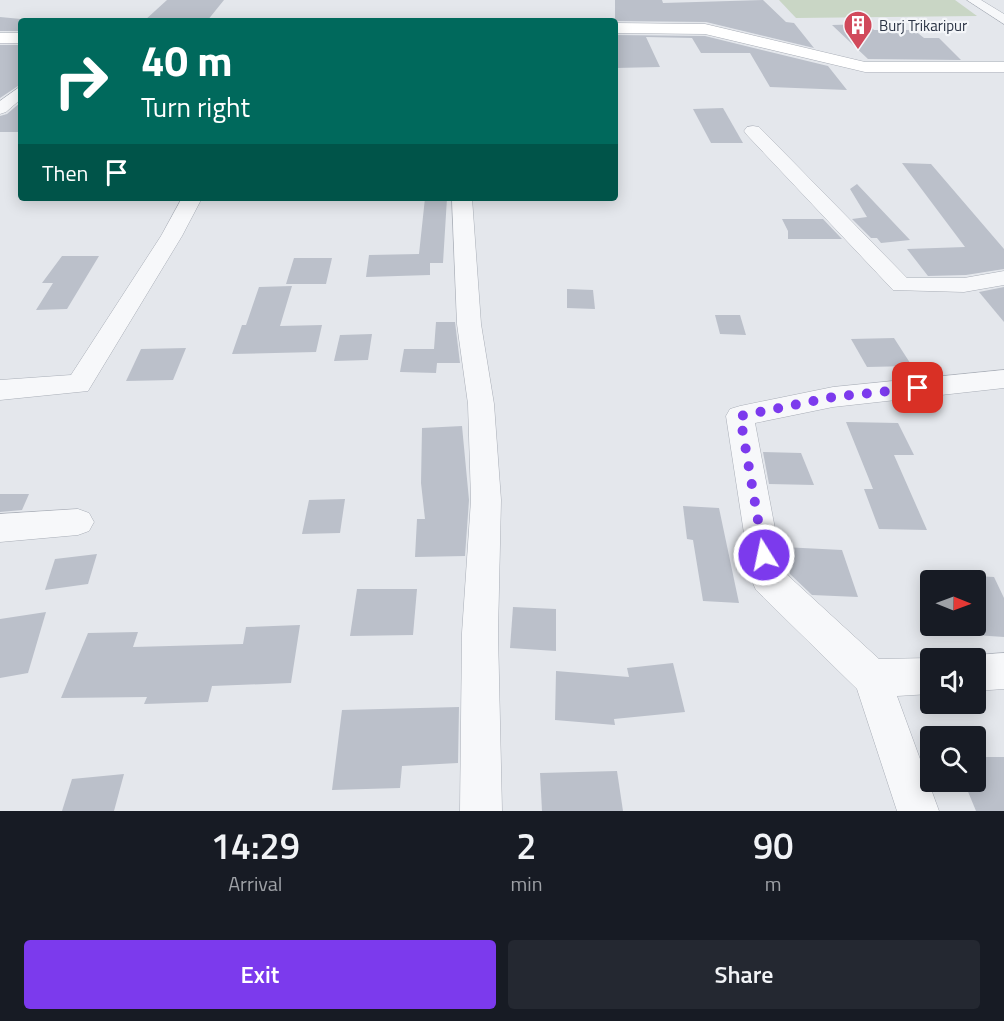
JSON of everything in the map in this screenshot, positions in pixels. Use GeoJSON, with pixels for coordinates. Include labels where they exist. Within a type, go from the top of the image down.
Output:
{"type":"FeatureCollection","features":[{"type":"Feature","properties":{"kind":"main road"},"geometry":{"type":"LineString","coordinates":[[623,9],[622,28],[705,29],[865,67],[1004,67]]}},
{"type":"Feature","properties":{"kind":"main road"},"geometry":{"type":"LineString","coordinates":[[0,38],[18,38]]}},
{"type":"Feature","properties":{"kind":"street"},"geometry":{"type":"LineString","coordinates":[[973,0],[1004,20]]}},
{"type":"Feature","properties":{"kind":"street"},"geometry":{"type":"LineString","coordinates":[[0,109],[18,94]]}},
{"type":"Feature","properties":{"kind":"street"},"geometry":{"type":"LineString","coordinates":[[753,131],[901,285],[964,285],[1004,278]]}},
{"type":"Feature","properties":{"kind":"street"},"geometry":{"type":"LineString","coordinates":[[0,390],[79,384],[95,364],[134,296],[176,231],[191,201]]}},
{"type":"Feature","properties":{"kind":"street"},"geometry":{"type":"LineString","coordinates":[[462,201],[469,324],[481,404],[486,500],[480,633],[481,811]]}},
{"type":"Feature","properties":{"kind":"street"},"geometry":{"type":"LineString","coordinates":[[918,811],[872,678],[768,579],[740,416],[833,397],[1004,379]]}},
{"type":"Feature","properties":{"kind":"street"},"geometry":{"type":"LineString","coordinates":[[0,528],[78,522]]}},
{"type":"Feature","properties":{"kind":"street"},"geometry":{"type":"LineString","coordinates":[[986,672],[1004,671]]}},
{"type":"Feature","properties":{"kind":"street"},"geometry":{"type":"LineString","coordinates":[[872,678],[920,676]]}},
{"type":"Feature","properties":{"kind":"green space"},"geometry":{"type":"Polygon","coordinates":[[[779,0],[955,0],[977,16],[796,18],[779,0]]]}},
{"type":"Feature","properties":{"kind":"building"},"geometry":{"type":"Polygon","coordinates":[[[167,0],[224,0],[209,18],[147,18],[167,0]]]}},
{"type":"Feature","properties":{"kind":"building"},"geometry":{"type":"Polygon","coordinates":[[[615,0],[662,0],[663,3],[763,0],[786,22],[794,23],[814,48],[706,22],[618,21],[618,18],[615,18],[615,0]]]}},
{"type":"Feature","properties":{"kind":"building"},"geometry":{"type":"Polygon","coordinates":[[[0,17],[18,19],[18,31],[0,31],[0,17]]]}},
{"type":"Feature","properties":{"kind":"building"},"geometry":{"type":"Polygon","coordinates":[[[868,24],[874,30],[914,30],[924,38],[939,38],[961,60],[868,59],[832,25],[868,24]]]}},
{"type":"Feature","properties":{"kind":"building"},"geometry":{"type":"Polygon","coordinates":[[[618,35],[705,36],[828,66],[847,90],[770,87],[750,53],[701,53],[692,38],[646,37],[660,67],[618,68],[618,35]]]}},
{"type":"Feature","properties":{"kind":"building"},"geometry":{"type":"Polygon","coordinates":[[[0,45],[18,45],[18,86],[0,98],[0,45]]]}},
{"type":"Feature","properties":{"kind":"building"},"geometry":{"type":"Polygon","coordinates":[[[18,105],[18,132],[0,132],[0,116],[7,114],[18,105]]]}},
{"type":"Feature","properties":{"kind":"building"},"geometry":{"type":"Polygon","coordinates":[[[723,108],[743,143],[711,143],[693,109],[723,108]]]}},
{"type":"Feature","properties":{"kind":"building"},"geometry":{"type":"Polygon","coordinates":[[[902,163],[931,164],[1004,249],[1004,269],[966,275],[928,276],[907,249],[965,247],[902,163]]]}},
{"type":"Feature","properties":{"kind":"building"},"geometry":{"type":"Polygon","coordinates":[[[857,184],[910,240],[881,243],[877,238],[871,238],[852,219],[867,217],[850,189],[857,184]]]}},
{"type":"Feature","properties":{"kind":"building"},"geometry":{"type":"Polygon","coordinates":[[[425,201],[447,201],[443,263],[430,263],[430,275],[366,277],[369,255],[419,254],[425,201]]]}},
{"type":"Feature","properties":{"kind":"building"},"geometry":{"type":"Polygon","coordinates":[[[782,219],[823,219],[842,239],[788,239],[788,231],[782,219]]]}},
{"type":"Feature","properties":{"kind":"building"},"geometry":{"type":"Polygon","coordinates":[[[62,256],[99,256],[67,309],[36,310],[53,283],[42,283],[62,256]]]}},
{"type":"Feature","properties":{"kind":"building"},"geometry":{"type":"Polygon","coordinates":[[[294,258],[332,258],[326,284],[286,284],[294,258]]]}},
{"type":"Feature","properties":{"kind":"building"},"geometry":{"type":"Polygon","coordinates":[[[292,286],[280,326],[322,325],[316,352],[232,354],[242,325],[246,325],[259,287],[292,286]]]}},
{"type":"Feature","properties":{"kind":"building"},"geometry":{"type":"Polygon","coordinates":[[[1004,287],[1004,322],[979,292],[1004,287]]]}},
{"type":"Feature","properties":{"kind":"building"},"geometry":{"type":"Polygon","coordinates":[[[567,289],[593,290],[595,309],[567,308],[567,289]]]}},
{"type":"Feature","properties":{"kind":"building"},"geometry":{"type":"Polygon","coordinates":[[[715,315],[740,315],[746,335],[720,334],[715,315]]]}},
{"type":"Feature","properties":{"kind":"building"},"geometry":{"type":"Polygon","coordinates":[[[436,322],[455,322],[460,363],[437,363],[436,373],[400,372],[404,349],[434,349],[436,322]]]}},
{"type":"Feature","properties":{"kind":"building"},"geometry":{"type":"Polygon","coordinates":[[[372,334],[368,360],[334,361],[340,335],[372,334]]]}},
{"type":"Feature","properties":{"kind":"building"},"geometry":{"type":"Polygon","coordinates":[[[894,338],[912,366],[867,367],[851,339],[894,338]]]}},
{"type":"Feature","properties":{"kind":"building"},"geometry":{"type":"Polygon","coordinates":[[[186,348],[173,380],[126,381],[141,349],[186,348]]]}},
{"type":"Feature","properties":{"kind":"building"},"geometry":{"type":"Polygon","coordinates":[[[846,422],[898,423],[914,455],[894,455],[927,530],[879,529],[864,489],[873,489],[846,422]]]}},
{"type":"Feature","properties":{"kind":"building"},"geometry":{"type":"Polygon","coordinates":[[[462,426],[469,500],[465,556],[415,557],[417,519],[425,519],[421,483],[422,428],[462,426]]]}},
{"type":"Feature","properties":{"kind":"building"},"geometry":{"type":"Polygon","coordinates":[[[763,452],[801,453],[814,485],[769,484],[763,452]]]}},
{"type":"Feature","properties":{"kind":"building"},"geometry":{"type":"Polygon","coordinates":[[[0,494],[29,494],[22,510],[0,512],[0,494]]]}},
{"type":"Feature","properties":{"kind":"building"},"geometry":{"type":"Polygon","coordinates":[[[345,499],[340,533],[302,534],[309,500],[345,499]]]}},
{"type":"Feature","properties":{"kind":"building"},"geometry":{"type":"Polygon","coordinates":[[[683,506],[719,508],[739,603],[703,601],[693,540],[687,539],[683,506]]]}},
{"type":"Feature","properties":{"kind":"building"},"geometry":{"type":"Polygon","coordinates":[[[783,547],[842,550],[858,597],[812,595],[790,574],[783,547]]]}},
{"type":"Feature","properties":{"kind":"building"},"geometry":{"type":"Polygon","coordinates":[[[97,554],[88,584],[45,590],[55,559],[97,554]]]}},
{"type":"Feature","properties":{"kind":"building"},"geometry":{"type":"Polygon","coordinates":[[[986,577],[994,577],[1004,598],[1004,637],[986,636],[986,577]]]}},
{"type":"Feature","properties":{"kind":"building"},"geometry":{"type":"Polygon","coordinates":[[[357,589],[417,589],[413,635],[350,636],[357,589]]]}},
{"type":"Feature","properties":{"kind":"building"},"geometry":{"type":"Polygon","coordinates":[[[513,607],[556,609],[556,651],[510,648],[513,607]]]}},
{"type":"Feature","properties":{"kind":"building"},"geometry":{"type":"Polygon","coordinates":[[[46,612],[28,673],[0,678],[0,619],[46,612]]]}},
{"type":"Feature","properties":{"kind":"building"},"geometry":{"type":"Polygon","coordinates":[[[300,625],[291,683],[212,686],[208,702],[144,704],[147,697],[61,698],[88,633],[138,632],[133,647],[243,644],[246,627],[300,625]]]}},
{"type":"Feature","properties":{"kind":"building"},"geometry":{"type":"Polygon","coordinates":[[[673,663],[685,712],[614,719],[615,725],[555,720],[556,671],[629,677],[627,668],[673,663]]]}},
{"type":"Feature","properties":{"kind":"building"},"geometry":{"type":"Polygon","coordinates":[[[459,707],[458,763],[402,766],[400,788],[332,790],[342,710],[459,707]]]}},
{"type":"Feature","properties":{"kind":"building"},"geometry":{"type":"Polygon","coordinates":[[[986,757],[1004,757],[1004,811],[976,811],[968,792],[986,792],[986,757]]]}},
{"type":"Feature","properties":{"kind":"building"},"geometry":{"type":"Polygon","coordinates":[[[617,771],[623,811],[542,811],[540,773],[617,771]]]}},
{"type":"Feature","properties":{"kind":"building"},"geometry":{"type":"Polygon","coordinates":[[[124,774],[114,811],[62,811],[72,779],[124,774]]]}},
{"type":"Feature","properties":{"kind":"place","name":"Burj Trikaripur"},"geometry":{"type":"Point","coordinates":[858,50]}},
{"type":"Feature","properties":{"kind":"route"},"geometry":{"type":"LineString","coordinates":[[764,555],[740,416],[833,397],[918,388]]}}]}
